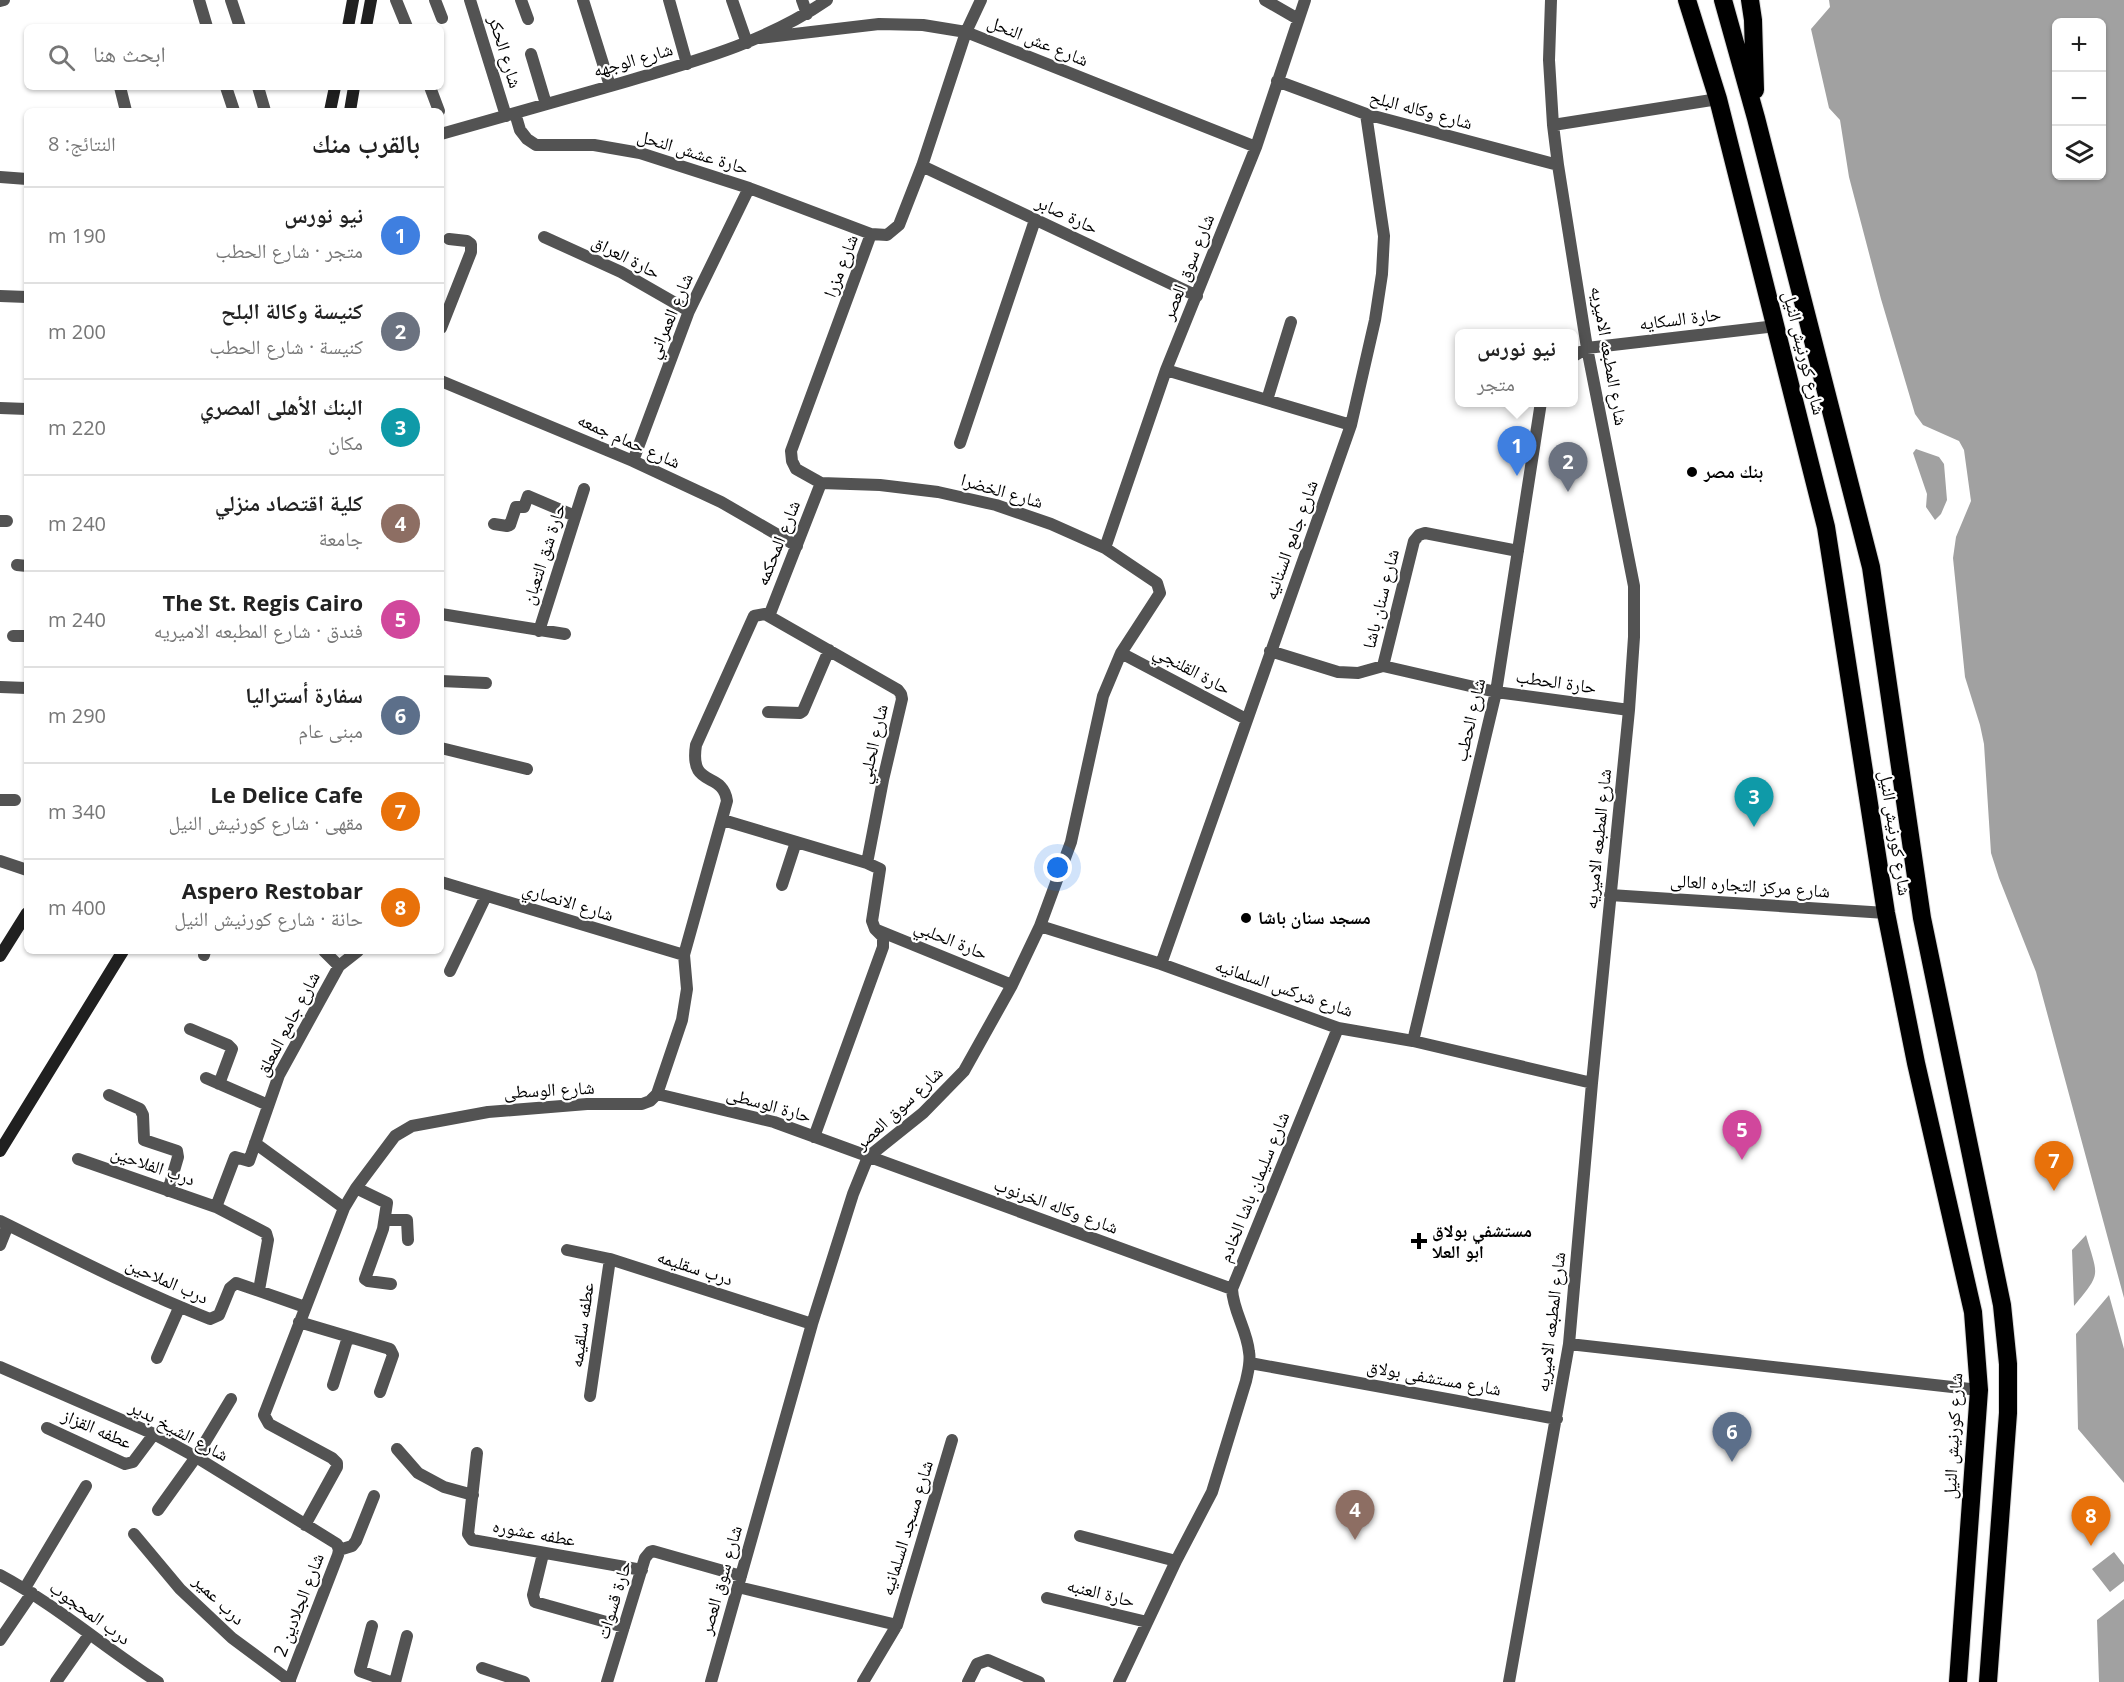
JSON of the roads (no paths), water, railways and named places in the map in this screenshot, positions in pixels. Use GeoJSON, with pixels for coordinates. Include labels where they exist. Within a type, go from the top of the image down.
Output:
{"type":"FeatureCollection","features":[{"type":"Feature","properties":{"kind":"highway","name":"شارع كورنيش النيل"},"geometry":{"type":"LineString","coordinates":[[1687,0],[1718,99],[1826,527],[1886,913],[1916,1064],[1973,1311],[1979,1390],[1958,1682]]}},
{"type":"Feature","properties":{"kind":"highway","name":"شارع كورنيش النيل"},"geometry":{"type":"LineString","coordinates":[[1723,0],[1756,118],[1870,567],[1922,918],[2002,1305],[2008,1364],[2008,1413],[1988,1682]]}},
{"type":"Feature","properties":{"kind":"highway"},"geometry":{"type":"LineString","coordinates":[[1750,0],[1753,20],[1756,118]]}},
{"type":"Feature","properties":{"kind":"street"},"geometry":{"type":"LineString","coordinates":[[0,1],[4,0]]}},
{"type":"Feature","properties":{"kind":"street"},"geometry":{"type":"LineString","coordinates":[[199,0],[206,24]]}},
{"type":"Feature","properties":{"kind":"street"},"geometry":{"type":"LineString","coordinates":[[231,0],[239,24]]}},
{"type":"Feature","properties":{"kind":"street"},"geometry":{"type":"LineString","coordinates":[[349,24],[353,0]]}},
{"type":"Feature","properties":{"kind":"street"},"geometry":{"type":"LineString","coordinates":[[367,24],[371,0]]}},
{"type":"Feature","properties":{"kind":"street"},"geometry":{"type":"LineString","coordinates":[[396,0],[406,24]]}},
{"type":"Feature","properties":{"kind":"street"},"geometry":{"type":"LineString","coordinates":[[435,0],[442,18]]}},
{"type":"Feature","properties":{"kind":"street","name":"شارع الحكر"},"geometry":{"type":"LineString","coordinates":[[471,0],[510,114]]}},
{"type":"Feature","properties":{"kind":"street"},"geometry":{"type":"LineString","coordinates":[[521,0],[528,19]]}},
{"type":"Feature","properties":{"kind":"street"},"geometry":{"type":"LineString","coordinates":[[583,0],[610,86]]}},
{"type":"Feature","properties":{"kind":"street"},"geometry":{"type":"LineString","coordinates":[[669,0],[687,64]]}},
{"type":"Feature","properties":{"kind":"street"},"geometry":{"type":"LineString","coordinates":[[732,0],[747,43]]}},
{"type":"Feature","properties":{"kind":"street"},"geometry":{"type":"LineString","coordinates":[[802,0],[807,14]]}},
{"type":"Feature","properties":{"kind":"street","name":"شارع الوجهه"},"geometry":{"type":"LineString","coordinates":[[444,133],[687,64],[760,38],[807,14],[827,0]]}},
{"type":"Feature","properties":{"kind":"street","name":"شارع مزرا"},"geometry":{"type":"LineString","coordinates":[[821,483],[796,469],[792,461],[791,450],[872,234],[887,235],[899,225],[922,166],[966,32],[981,0]]}},
{"type":"Feature","properties":{"kind":"street"},"geometry":{"type":"LineString","coordinates":[[1265,0],[1298,19]]}},
{"type":"Feature","properties":{"kind":"street","name":"شارع سوق العصر"},"geometry":{"type":"LineString","coordinates":[[1105,548],[1166,370],[1256,147],[1276,81],[1305,0]]}},
{"type":"Feature","properties":{"kind":"street","name":"شارع المطبعه الاميريه"},"geometry":{"type":"LineString","coordinates":[[1509,1682],[1569,1344],[1634,637],[1634,586],[1587,348],[1558,165],[1549,60],[1551,0]]}},
{"type":"Feature","properties":{"kind":"street","name":"شارع عش النحل"},"geometry":{"type":"LineString","coordinates":[[760,38],[879,24],[923,25],[966,32],[1256,147]]}},
{"type":"Feature","properties":{"kind":"street"},"geometry":{"type":"LineString","coordinates":[[531,54],[546,104]]}},
{"type":"Feature","properties":{"kind":"street","name":"شارع وكاله البلح"},"geometry":{"type":"LineString","coordinates":[[1276,81],[1366,114],[1558,165]]}},
{"type":"Feature","properties":{"kind":"street"},"geometry":{"type":"LineString","coordinates":[[121,90],[125,108]]}},
{"type":"Feature","properties":{"kind":"street"},"geometry":{"type":"LineString","coordinates":[[227,90],[233,108]]}},
{"type":"Feature","properties":{"kind":"street"},"geometry":{"type":"LineString","coordinates":[[259,90],[264,108]]}},
{"type":"Feature","properties":{"kind":"street"},"geometry":{"type":"LineString","coordinates":[[331,108],[334,90]]}},
{"type":"Feature","properties":{"kind":"street"},"geometry":{"type":"LineString","coordinates":[[350,108],[354,90]]}},
{"type":"Feature","properties":{"kind":"street"},"geometry":{"type":"LineString","coordinates":[[431,90],[438,108]]}},
{"type":"Feature","properties":{"kind":"street"},"geometry":{"type":"LineString","coordinates":[[1553,125],[1718,99]]}},
{"type":"Feature","properties":{"kind":"street","name":"حارة عشش النحل"},"geometry":{"type":"LineString","coordinates":[[510,114],[527,139],[536,145],[594,145],[640,153],[749,188],[872,234]]}},
{"type":"Feature","properties":{"kind":"street","name":"شارع جامع السنانيه"},"geometry":{"type":"LineString","coordinates":[[1161,964],[1351,426],[1375,320],[1384,245],[1366,114]]}},
{"type":"Feature","properties":{"kind":"street","name":"حارة صابر"},"geometry":{"type":"LineString","coordinates":[[922,166],[1197,296]]}},
{"type":"Feature","properties":{"kind":"street"},"geometry":{"type":"LineString","coordinates":[[0,177],[24,179]]}},
{"type":"Feature","properties":{"kind":"street","name":"شارع العمراني"},"geometry":{"type":"LineString","coordinates":[[633,460],[689,311],[749,188]]}},
{"type":"Feature","properties":{"kind":"street"},"geometry":{"type":"LineString","coordinates":[[960,443],[1035,220]]}},
{"type":"Feature","properties":{"kind":"street","name":"حارة العراق"},"geometry":{"type":"LineString","coordinates":[[544,237],[621,272],[689,311]]}},
{"type":"Feature","properties":{"kind":"street"},"geometry":{"type":"LineString","coordinates":[[444,320],[471,252],[471,244],[467,241],[449,239]]}},
{"type":"Feature","properties":{"kind":"street"},"geometry":{"type":"LineString","coordinates":[[0,296],[24,297]]}},
{"type":"Feature","properties":{"kind":"street"},"geometry":{"type":"LineString","coordinates":[[1267,400],[1291,322]]}},
{"type":"Feature","properties":{"kind":"street","name":"حارة السكايه"},"geometry":{"type":"LineString","coordinates":[[1587,348],[1776,326]]}},
{"type":"Feature","properties":{"kind":"street"},"geometry":{"type":"LineString","coordinates":[[1578,354],[1587,348]]}},
{"type":"Feature","properties":{"kind":"street"},"geometry":{"type":"LineString","coordinates":[[1166,370],[1351,426]]}},
{"type":"Feature","properties":{"kind":"street","name":"شارع حمام جمعه"},"geometry":{"type":"LineString","coordinates":[[444,382],[633,460],[721,502],[797,546]]}},
{"type":"Feature","properties":{"kind":"street","name":"شارع الحطب"},"geometry":{"type":"LineString","coordinates":[[1413,1041],[1496,692],[1540,407]]}},
{"type":"Feature","properties":{"kind":"street"},"geometry":{"type":"LineString","coordinates":[[0,408],[24,409]]}},
{"type":"Feature","properties":{"kind":"street","name":"شارع المحكمه"},"geometry":{"type":"LineString","coordinates":[[769,616],[821,483]]}},
{"type":"Feature","properties":{"kind":"street","name":"شارع الخضرا"},"geometry":{"type":"LineString","coordinates":[[821,483],[880,485],[938,492],[996,505],[1051,524],[1105,548],[1157,583]]}},
{"type":"Feature","properties":{"kind":"street","name":"حارة شق التعبان"},"geometry":{"type":"LineString","coordinates":[[539,631],[584,489]]}},
{"type":"Feature","properties":{"kind":"street"},"geometry":{"type":"LineString","coordinates":[[494,524],[510,525],[516,507],[524,507],[528,496],[575,516]]}},
{"type":"Feature","properties":{"kind":"street","name":"شارع سنان باشا"},"geometry":{"type":"LineString","coordinates":[[1383,666],[1414,541],[1419,535],[1425,533],[1518,551]]}},
{"type":"Feature","properties":{"kind":"street","name":"شارع سوق العصر"},"geometry":{"type":"LineString","coordinates":[[711,1682],[812,1324],[853,1194],[868,1156],[923,1113],[964,1071],[1012,985],[1040,926],[1071,842],[1103,696],[1121,653],[1159,597],[1160,590],[1157,583]]}},
{"type":"Feature","properties":{"kind":"street","name":"شارع الحلبي"},"geometry":{"type":"LineString","coordinates":[[723,820],[727,801],[726,792],[721,786],[703,777],[696,767],[694,758],[696,745],[754,616],[762,614],[898,690],[902,696],[867,863]]}},
{"type":"Feature","properties":{"kind":"street"},"geometry":{"type":"LineString","coordinates":[[444,615],[565,634]]}},
{"type":"Feature","properties":{"kind":"street"},"geometry":{"type":"LineString","coordinates":[[13,636],[24,636]]}},
{"type":"Feature","properties":{"kind":"street"},"geometry":{"type":"LineString","coordinates":[[768,712],[800,713],[803,711],[829,650]]}},
{"type":"Feature","properties":{"kind":"street","name":"حارة الحطب"},"geometry":{"type":"LineString","coordinates":[[1270,651],[1349,674],[1383,666],[1496,692],[1629,710]]}},
{"type":"Feature","properties":{"kind":"street","name":"حارة القلنجي"},"geometry":{"type":"LineString","coordinates":[[1121,653],[1246,719]]}},
{"type":"Feature","properties":{"kind":"street"},"geometry":{"type":"LineString","coordinates":[[444,681],[486,683]]}},
{"type":"Feature","properties":{"kind":"street"},"geometry":{"type":"LineString","coordinates":[[0,687],[24,688]]}},
{"type":"Feature","properties":{"kind":"street"},"geometry":{"type":"LineString","coordinates":[[444,749],[527,769]]}},
{"type":"Feature","properties":{"kind":"street"},"geometry":{"type":"LineString","coordinates":[[0,800],[15,800]]}},
{"type":"Feature","properties":{"kind":"street"},"geometry":{"type":"LineString","coordinates":[[657,1094],[682,1020],[687,989],[684,955],[723,820],[867,863],[880,868],[881,871],[873,917],[875,929],[883,937],[883,947],[814,1137]]}},
{"type":"Feature","properties":{"kind":"street"},"geometry":{"type":"LineString","coordinates":[[782,885],[796,842]]}},
{"type":"Feature","properties":{"kind":"street"},"geometry":{"type":"LineString","coordinates":[[0,861],[24,869]]}},
{"type":"Feature","properties":{"kind":"street","name":"شارع الانصاري"},"geometry":{"type":"LineString","coordinates":[[444,883],[684,955]]}},
{"type":"Feature","properties":{"kind":"street","name":"شارع مركز التجاره العالى"},"geometry":{"type":"LineString","coordinates":[[1610,894],[1886,913]]}},
{"type":"Feature","properties":{"kind":"street"},"geometry":{"type":"LineString","coordinates":[[450,971],[486,896]]}},
{"type":"Feature","properties":{"kind":"street"},"geometry":{"type":"LineString","coordinates":[[0,956],[5,941],[24,917]]}},
{"type":"Feature","properties":{"kind":"street","name":"شارع شركس السلمانيه"},"geometry":{"type":"LineString","coordinates":[[1040,926],[1161,964],[1338,1028],[1413,1041],[1592,1083]]}},
{"type":"Feature","properties":{"kind":"street","name":"حارة الحلبي"},"geometry":{"type":"LineString","coordinates":[[875,929],[1012,985]]}},
{"type":"Feature","properties":{"kind":"street"},"geometry":{"type":"LineString","coordinates":[[0,1151],[121,954]]}},
{"type":"Feature","properties":{"kind":"street"},"geometry":{"type":"LineString","coordinates":[[327,954],[339,966]]}},
{"type":"Feature","properties":{"kind":"street","name":"شارع جامع المعلق"},"geometry":{"type":"LineString","coordinates":[[216,1207],[235,1157],[249,1161],[279,1075],[339,966],[354,954]]}},
{"type":"Feature","properties":{"kind":"street","name":"شارع سليمان باشا الخادم"},"geometry":{"type":"LineString","coordinates":[[1119,1682],[1176,1561],[1212,1492],[1250,1363],[1249,1352],[1234,1306],[1232,1289],[1338,1028]]}},
{"type":"Feature","properties":{"kind":"street"},"geometry":{"type":"LineString","coordinates":[[190,1029],[232,1049],[219,1084]]}},
{"type":"Feature","properties":{"kind":"street"},"geometry":{"type":"LineString","coordinates":[[206,1078],[268,1105]]}},
{"type":"Feature","properties":{"kind":"street","name":"حارة الوسطى"},"geometry":{"type":"LineString","coordinates":[[657,1094],[774,1122],[868,1156]]}},
{"type":"Feature","properties":{"kind":"street","name":"شارع الوسطى"},"geometry":{"type":"LineString","coordinates":[[305,1525],[337,1467],[337,1463],[332,1458],[269,1424],[264,1415],[344,1208],[394,1136],[412,1126],[488,1112],[587,1104],[642,1104],[650,1101],[657,1094]]}},
{"type":"Feature","properties":{"kind":"street"},"geometry":{"type":"LineString","coordinates":[[109,1095],[140,1109],[143,1115],[144,1140],[177,1151],[178,1157],[168,1191]]}},
{"type":"Feature","properties":{"kind":"street"},"geometry":{"type":"LineString","coordinates":[[255,1143],[344,1208]]}},
{"type":"Feature","properties":{"kind":"street","name":"شارع وكاله الخرنوب"},"geometry":{"type":"LineString","coordinates":[[868,1156],[1232,1289]]}},
{"type":"Feature","properties":{"kind":"street","name":"درب الفلاحين"},"geometry":{"type":"LineString","coordinates":[[78,1159],[216,1207],[256,1227],[267,1235],[259,1290]]}},
{"type":"Feature","properties":{"kind":"street"},"geometry":{"type":"LineString","coordinates":[[356,1188],[387,1203],[385,1220],[365,1279],[391,1284]]}},
{"type":"Feature","properties":{"kind":"street"},"geometry":{"type":"LineString","coordinates":[[385,1220],[406,1220],[408,1240]]}},
{"type":"Feature","properties":{"kind":"street"},"geometry":{"type":"LineString","coordinates":[[0,1245],[4,1223]]}},
{"type":"Feature","properties":{"kind":"street","name":"درب الملاحين"},"geometry":{"type":"LineString","coordinates":[[4,1223],[179,1308],[213,1319],[219,1315],[232,1284],[240,1283],[305,1307]]}},
{"type":"Feature","properties":{"kind":"street","name":"درب سقليمه"},"geometry":{"type":"LineString","coordinates":[[567,1250],[610,1259],[812,1324]]}},
{"type":"Feature","properties":{"kind":"street","name":"عطفه سلقيمه"},"geometry":{"type":"LineString","coordinates":[[590,1396],[610,1259]]}},
{"type":"Feature","properties":{"kind":"street"},"geometry":{"type":"LineString","coordinates":[[157,1358],[179,1308]]}},
{"type":"Feature","properties":{"kind":"street"},"geometry":{"type":"LineString","coordinates":[[299,1322],[390,1349],[393,1355],[380,1392]]}},
{"type":"Feature","properties":{"kind":"street"},"geometry":{"type":"LineString","coordinates":[[333,1385],[348,1337]]}},
{"type":"Feature","properties":{"kind":"street"},"geometry":{"type":"LineString","coordinates":[[1569,1344],[1979,1390]]}},
{"type":"Feature","properties":{"kind":"street","name":"شارع مستشفى بولاق"},"geometry":{"type":"LineString","coordinates":[[1250,1363],[1557,1419]]}},
{"type":"Feature","properties":{"kind":"street","name":"شارع الشيخ بدير"},"geometry":{"type":"LineString","coordinates":[[0,1367],[154,1434],[196,1457],[336,1546]]}},
{"type":"Feature","properties":{"kind":"street"},"geometry":{"type":"LineString","coordinates":[[158,1510],[196,1457],[231,1399]]}},
{"type":"Feature","properties":{"kind":"street","name":"عطفه القزاز"},"geometry":{"type":"LineString","coordinates":[[47,1428],[125,1464],[133,1462],[154,1434]]}},
{"type":"Feature","properties":{"kind":"street","name":"شارع مسجد السلمانيه"},"geometry":{"type":"LineString","coordinates":[[863,1682],[897,1625],[952,1440]]}},
{"type":"Feature","properties":{"kind":"street"},"geometry":{"type":"LineString","coordinates":[[397,1449],[418,1473],[444,1487],[473,1495]]}},
{"type":"Feature","properties":{"kind":"street","name":"عطفه عشوره"},"geometry":{"type":"LineString","coordinates":[[477,1453],[468,1534],[472,1540],[642,1570]]}},
{"type":"Feature","properties":{"kind":"street"},"geometry":{"type":"LineString","coordinates":[[0,1640],[86,1486]]}},
{"type":"Feature","properties":{"kind":"street"},"geometry":{"type":"LineString","coordinates":[[336,1546],[352,1546],[356,1541],[374,1496]]}},
{"type":"Feature","properties":{"kind":"street","name":"درب عمير"},"geometry":{"type":"LineString","coordinates":[[134,1534],[180,1589],[206,1614],[232,1638],[289,1682]]}},
{"type":"Feature","properties":{"kind":"street"},"geometry":{"type":"LineString","coordinates":[[1080,1536],[1176,1561]]}},
{"type":"Feature","properties":{"kind":"street","name":"شارع الجلادين 2"},"geometry":{"type":"LineString","coordinates":[[289,1682],[336,1546]]}},
{"type":"Feature","properties":{"kind":"street","name":"حارة قسوات"},"geometry":{"type":"LineString","coordinates":[[607,1682],[647,1555],[653,1551],[739,1581]]}},
{"type":"Feature","properties":{"kind":"street"},"geometry":{"type":"LineString","coordinates":[[543,1554],[533,1595],[535,1602],[624,1627]]}},
{"type":"Feature","properties":{"kind":"street","name":"درب المحجوب"},"geometry":{"type":"LineString","coordinates":[[0,1575],[29,1591],[158,1682]]}},
{"type":"Feature","properties":{"kind":"street"},"geometry":{"type":"LineString","coordinates":[[739,1581],[897,1625]]}},
{"type":"Feature","properties":{"kind":"street","name":"حارة العنبه"},"geometry":{"type":"LineString","coordinates":[[1047,1598],[1147,1623]]}},
{"type":"Feature","properties":{"kind":"street"},"geometry":{"type":"LineString","coordinates":[[372,1626],[360,1671],[390,1682]]}},
{"type":"Feature","properties":{"kind":"street"},"geometry":{"type":"LineString","coordinates":[[56,1682],[89,1635]]}},
{"type":"Feature","properties":{"kind":"street"},"geometry":{"type":"LineString","coordinates":[[395,1682],[408,1636]]}},
{"type":"Feature","properties":{"kind":"street"},"geometry":{"type":"LineString","coordinates":[[968,1682],[977,1664],[988,1660],[1039,1682]]}},
{"type":"Feature","properties":{"kind":"street"},"geometry":{"type":"LineString","coordinates":[[483,1668],[524,1682]]}},
{"type":"Feature","properties":{"kind":"place","name":"بنك مصر"},"geometry":{"type":"Point","coordinates":[1692,472]}},
{"type":"Feature","properties":{"kind":"place","name":"نيو نورس"},"geometry":{"type":"Point","coordinates":[1517,476]}},
{"type":"Feature","properties":{"kind":"place","name":"كنيسة وكالة البلح"},"geometry":{"type":"Point","coordinates":[1568,492]}},
{"type":"Feature","properties":{"kind":"place","name":"البنك الأهلى المصري"},"geometry":{"type":"Point","coordinates":[1754,827]}},
{"type":"Feature","properties":{"kind":"place","name":"مسجد سنان باشا"},"geometry":{"type":"Point","coordinates":[1246,918]}},
{"type":"Feature","properties":{"kind":"place","name":"The St. Regis Cairo"},"geometry":{"type":"Point","coordinates":[1742,1160]}},
{"type":"Feature","properties":{"kind":"place","name":"Le Delice Cafe"},"geometry":{"type":"Point","coordinates":[2054,1191]}},
{"type":"Feature","properties":{"kind":"place","name":"مستشفي بولاق ابو العلا"},"geometry":{"type":"Point","coordinates":[1419,1241]}},
{"type":"Feature","properties":{"kind":"place","name":"سفارة أستراليا"},"geometry":{"type":"Point","coordinates":[1732,1462]}},
{"type":"Feature","properties":{"kind":"place","name":"كلية اقتصاد منزلي"},"geometry":{"type":"Point","coordinates":[1355,1540]}},
{"type":"Feature","properties":{"kind":"place","name":"Aspero Restobar"},"geometry":{"type":"Point","coordinates":[2091,1546]}}]}
